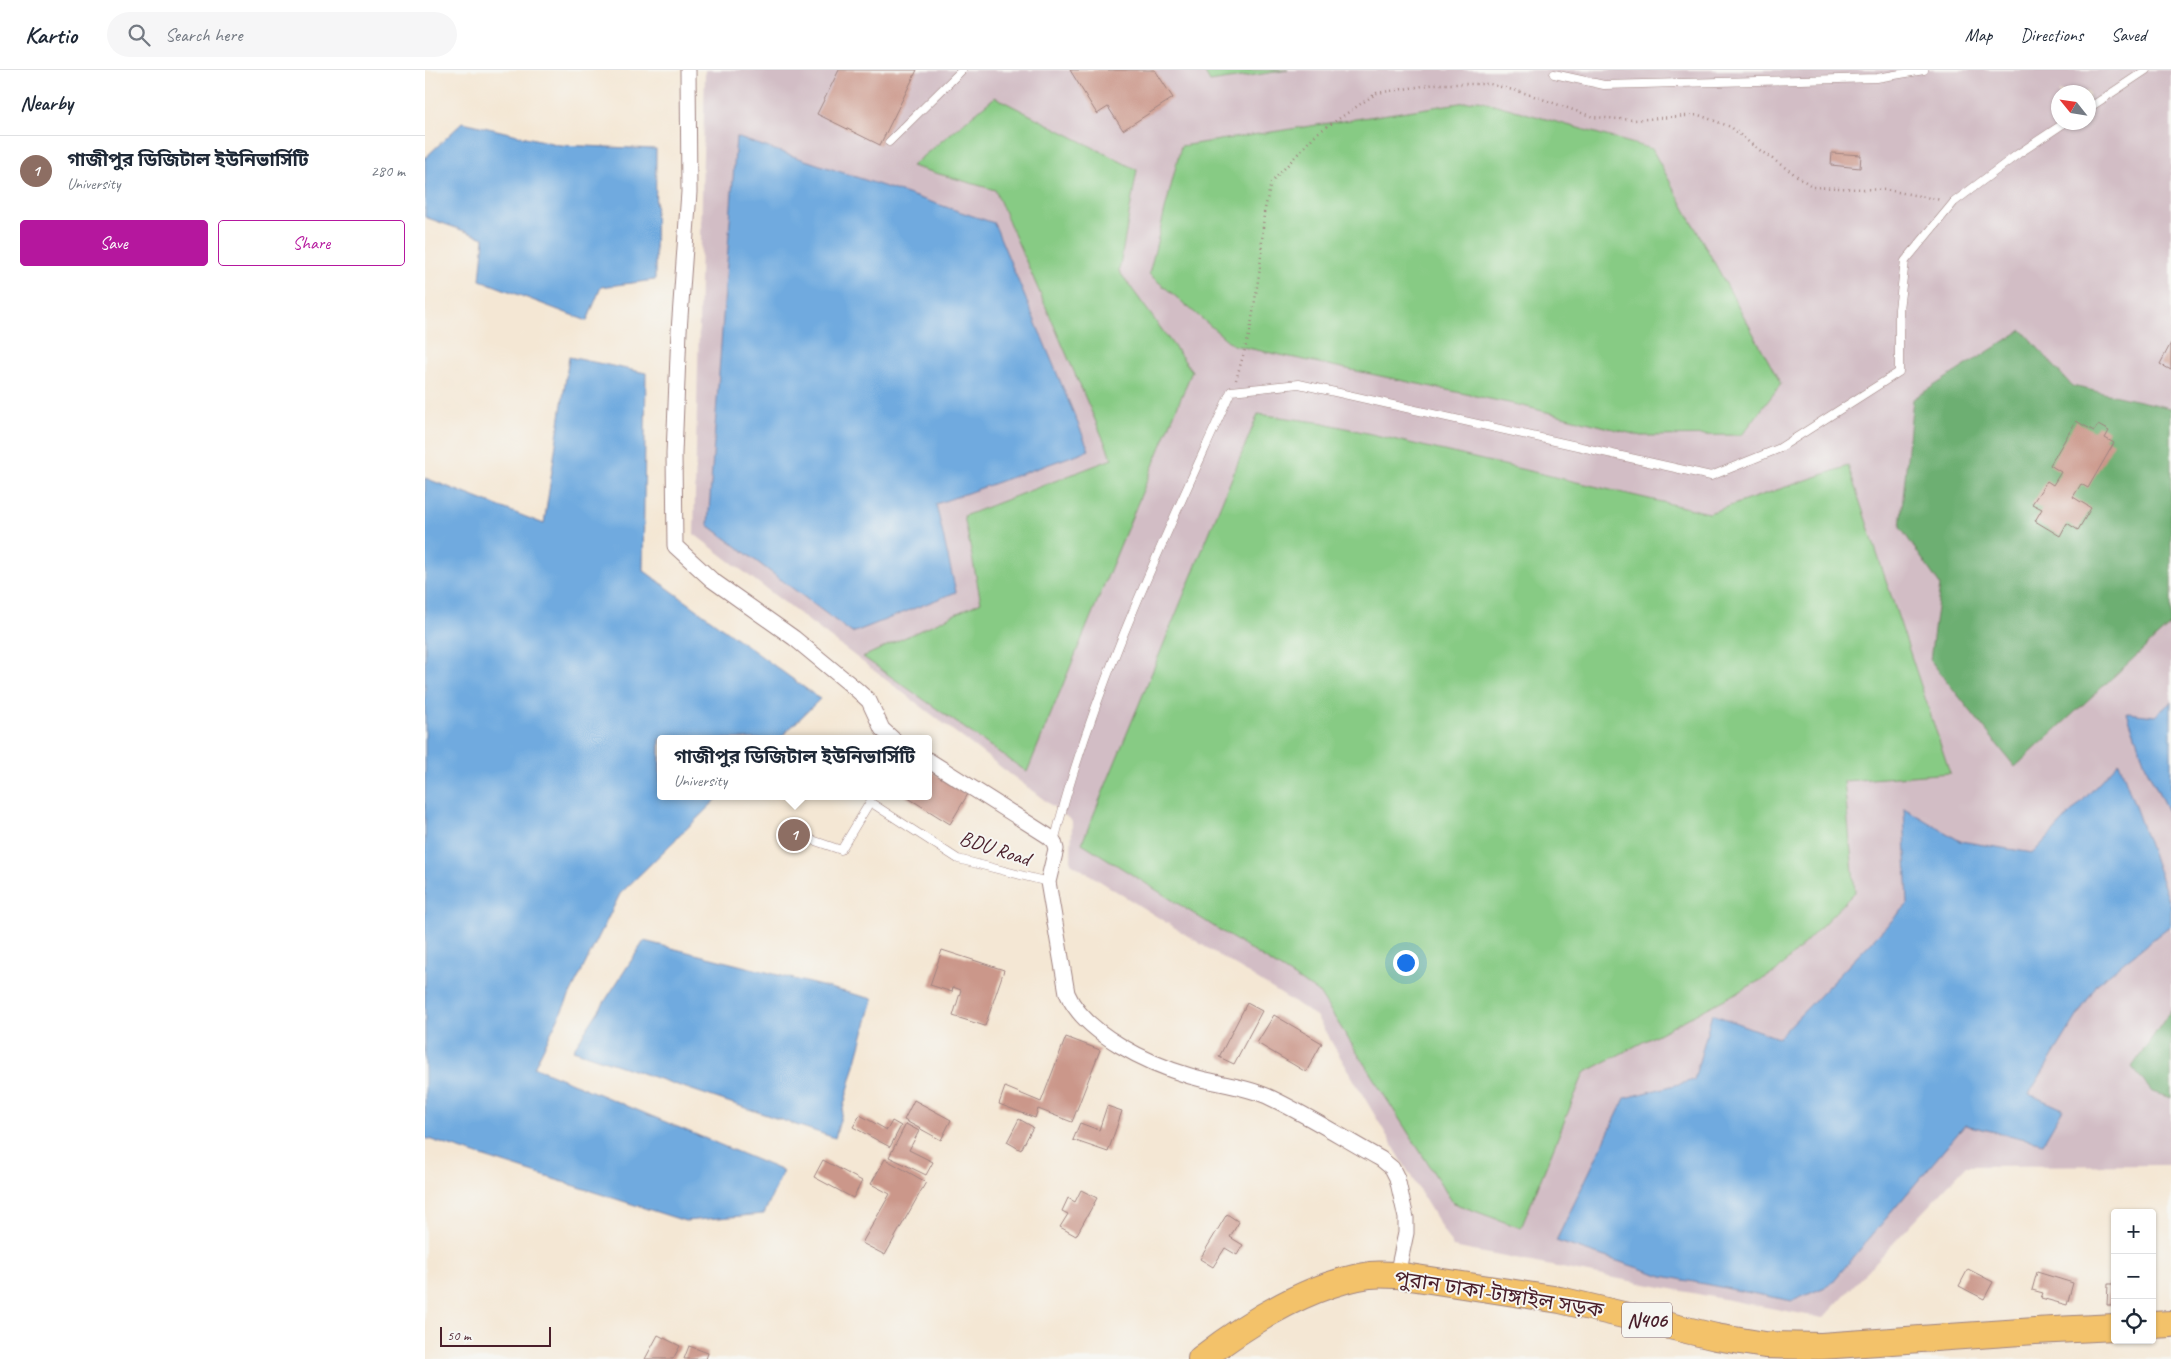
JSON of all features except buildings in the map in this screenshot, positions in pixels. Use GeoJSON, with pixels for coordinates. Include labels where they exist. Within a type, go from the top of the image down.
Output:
{"type":"FeatureCollection","features":[{"type":"Feature","properties":{"kind":"highway","name":"পুরান ঢাকা-টাঙ্গাইল সড়ক"},"geometry":{"type":"LineString","coordinates":[[1201,1359],[1227,1339],[1275,1310],[1342,1282],[1371,1275],[1397,1275],[1560,1300],[1716,1337],[1765,1346],[1821,1346],[2025,1331],[2111,1327]]}},
{"type":"Feature","properties":{"kind":"highway"},"geometry":{"type":"LineString","coordinates":[[2156,1325],[2171,1324]]}},
{"type":"Feature","properties":{"kind":"street"},"geometry":{"type":"LineString","coordinates":[[688,70],[689,192],[679,340],[674,454],[675,546],[712,580],[794,638],[857,690],[869,701],[882,729],[889,735]]}},
{"type":"Feature","properties":{"kind":"street"},"geometry":{"type":"LineString","coordinates":[[932,763],[1048,836],[1054,842],[1055,849],[1048,882],[1067,993],[1072,1005],[1090,1024],[1114,1041],[1153,1062],[1189,1076],[1246,1089],[1270,1098],[1381,1159],[1392,1168],[1397,1178],[1406,1218],[1406,1233],[1397,1275]]}},
{"type":"Feature","properties":{"kind":"lane"},"geometry":{"type":"LineString","coordinates":[[889,142],[962,70]]}},
{"type":"Feature","properties":{"kind":"lane"},"geometry":{"type":"LineString","coordinates":[[1554,74],[1604,85],[1877,78],[1924,70]]}},
{"type":"Feature","properties":{"kind":"lane"},"geometry":{"type":"LineString","coordinates":[[2096,103],[2146,70]]}},
{"type":"Feature","properties":{"kind":"lane"},"geometry":{"type":"LineString","coordinates":[[1054,842],[1067,793],[1130,616],[1231,390],[1299,384],[1711,476],[1778,448],[1899,372],[1899,309],[1905,260],[1953,202],[2054,130]]}},
{"type":"Feature","properties":{"kind":"lane","name":"BDU Road"},"geometry":{"type":"LineString","coordinates":[[795,834],[841,850],[870,802],[959,859],[1048,882]]}},
{"type":"Feature","properties":{"kind":"path"},"geometry":{"type":"LineString","coordinates":[[1231,390],[1239,373],[1250,332],[1260,268],[1263,213],[1271,183],[1316,134],[1377,93],[1436,84],[1490,84],[1528,94],[1593,117],[1634,120],[1699,115],[1731,127],[1751,144],[1813,187],[1887,190],[1953,202]]}},
{"type":"Feature","properties":{"kind":"shaded area"},"geometry":{"type":"Polygon","coordinates":[[[705,70],[2171,70],[2171,1165],[1966,1166],[1823,1318],[1453,1247],[1316,1016],[1071,863],[1072,821],[694,534],[705,70]]]}},
{"type":"Feature","properties":{"kind":"green space"},"geometry":{"type":"Polygon","coordinates":[[[1203,70],[1288,70],[1210,82],[1203,70]]]}},
{"type":"Feature","properties":{"kind":"green space"},"geometry":{"type":"Polygon","coordinates":[[[995,97],[1137,170],[1119,271],[1192,371],[1027,772],[863,657],[981,602],[964,516],[1112,459],[995,190],[911,166],[995,97]]]}},
{"type":"Feature","properties":{"kind":"green space"},"geometry":{"type":"Polygon","coordinates":[[[1479,100],[1652,149],[1781,384],[1742,435],[1641,436],[1523,406],[1233,345],[1149,274],[1181,146],[1479,100]]]}},
{"type":"Feature","properties":{"kind":"green space"},"geometry":{"type":"Polygon","coordinates":[[[2022,330],[2072,386],[2171,408],[2171,624],[2015,767],[1930,660],[1940,585],[1900,527],[1913,399],[2022,330]]]}},
{"type":"Feature","properties":{"kind":"green space"},"geometry":{"type":"Polygon","coordinates":[[[1258,414],[1324,423],[1709,513],[1848,466],[1950,773],[1844,781],[1855,892],[1776,972],[1584,1073],[1521,1228],[1453,1203],[1319,993],[1082,843],[1258,414]]]}},
{"type":"Feature","properties":{"kind":"green space"},"geometry":{"type":"Polygon","coordinates":[[[2171,1010],[2171,1098],[2152,1092],[2132,1067],[2171,1010]]]}},
{"type":"Feature","properties":{"kind":"water"},"geometry":{"type":"Polygon","coordinates":[[[463,122],[560,145],[656,149],[655,280],[601,287],[587,321],[480,280],[484,238],[425,217],[425,158],[463,122]]]}},
{"type":"Feature","properties":{"kind":"water"},"geometry":{"type":"Polygon","coordinates":[[[736,137],[994,223],[1089,450],[936,504],[956,592],[852,633],[708,525],[736,137]]]}},
{"type":"Feature","properties":{"kind":"water"},"geometry":{"type":"Polygon","coordinates":[[[569,357],[646,373],[643,570],[820,699],[783,735],[657,735],[657,800],[716,800],[620,894],[534,1067],[783,1171],[764,1214],[685,1221],[425,1138],[425,478],[544,524],[569,357]]]}},
{"type":"Feature","properties":{"kind":"water"},"geometry":{"type":"Polygon","coordinates":[[[2171,702],[2171,818],[2147,769],[2127,713],[2155,716],[2171,702]]]}},
{"type":"Feature","properties":{"kind":"water"},"geometry":{"type":"Polygon","coordinates":[[[2119,762],[2171,906],[2171,925],[2097,984],[2029,1094],[2063,1109],[2043,1143],[1965,1125],[1830,1285],[1792,1301],[1663,1276],[1556,1241],[1625,1098],[1694,1080],[1712,1014],[1778,1038],[1908,904],[1904,808],[1960,841],[2033,853],[2119,762]]]}},
{"type":"Feature","properties":{"kind":"water"},"geometry":{"type":"Polygon","coordinates":[[[644,941],[873,999],[835,1138],[573,1050],[644,941]]]}},
{"type":"Feature","properties":{"kind":"place","name":"গাজীপুর ডিজিটাল ইউনিভার্সিটি"},"geometry":{"type":"Point","coordinates":[794,835]}}]}
